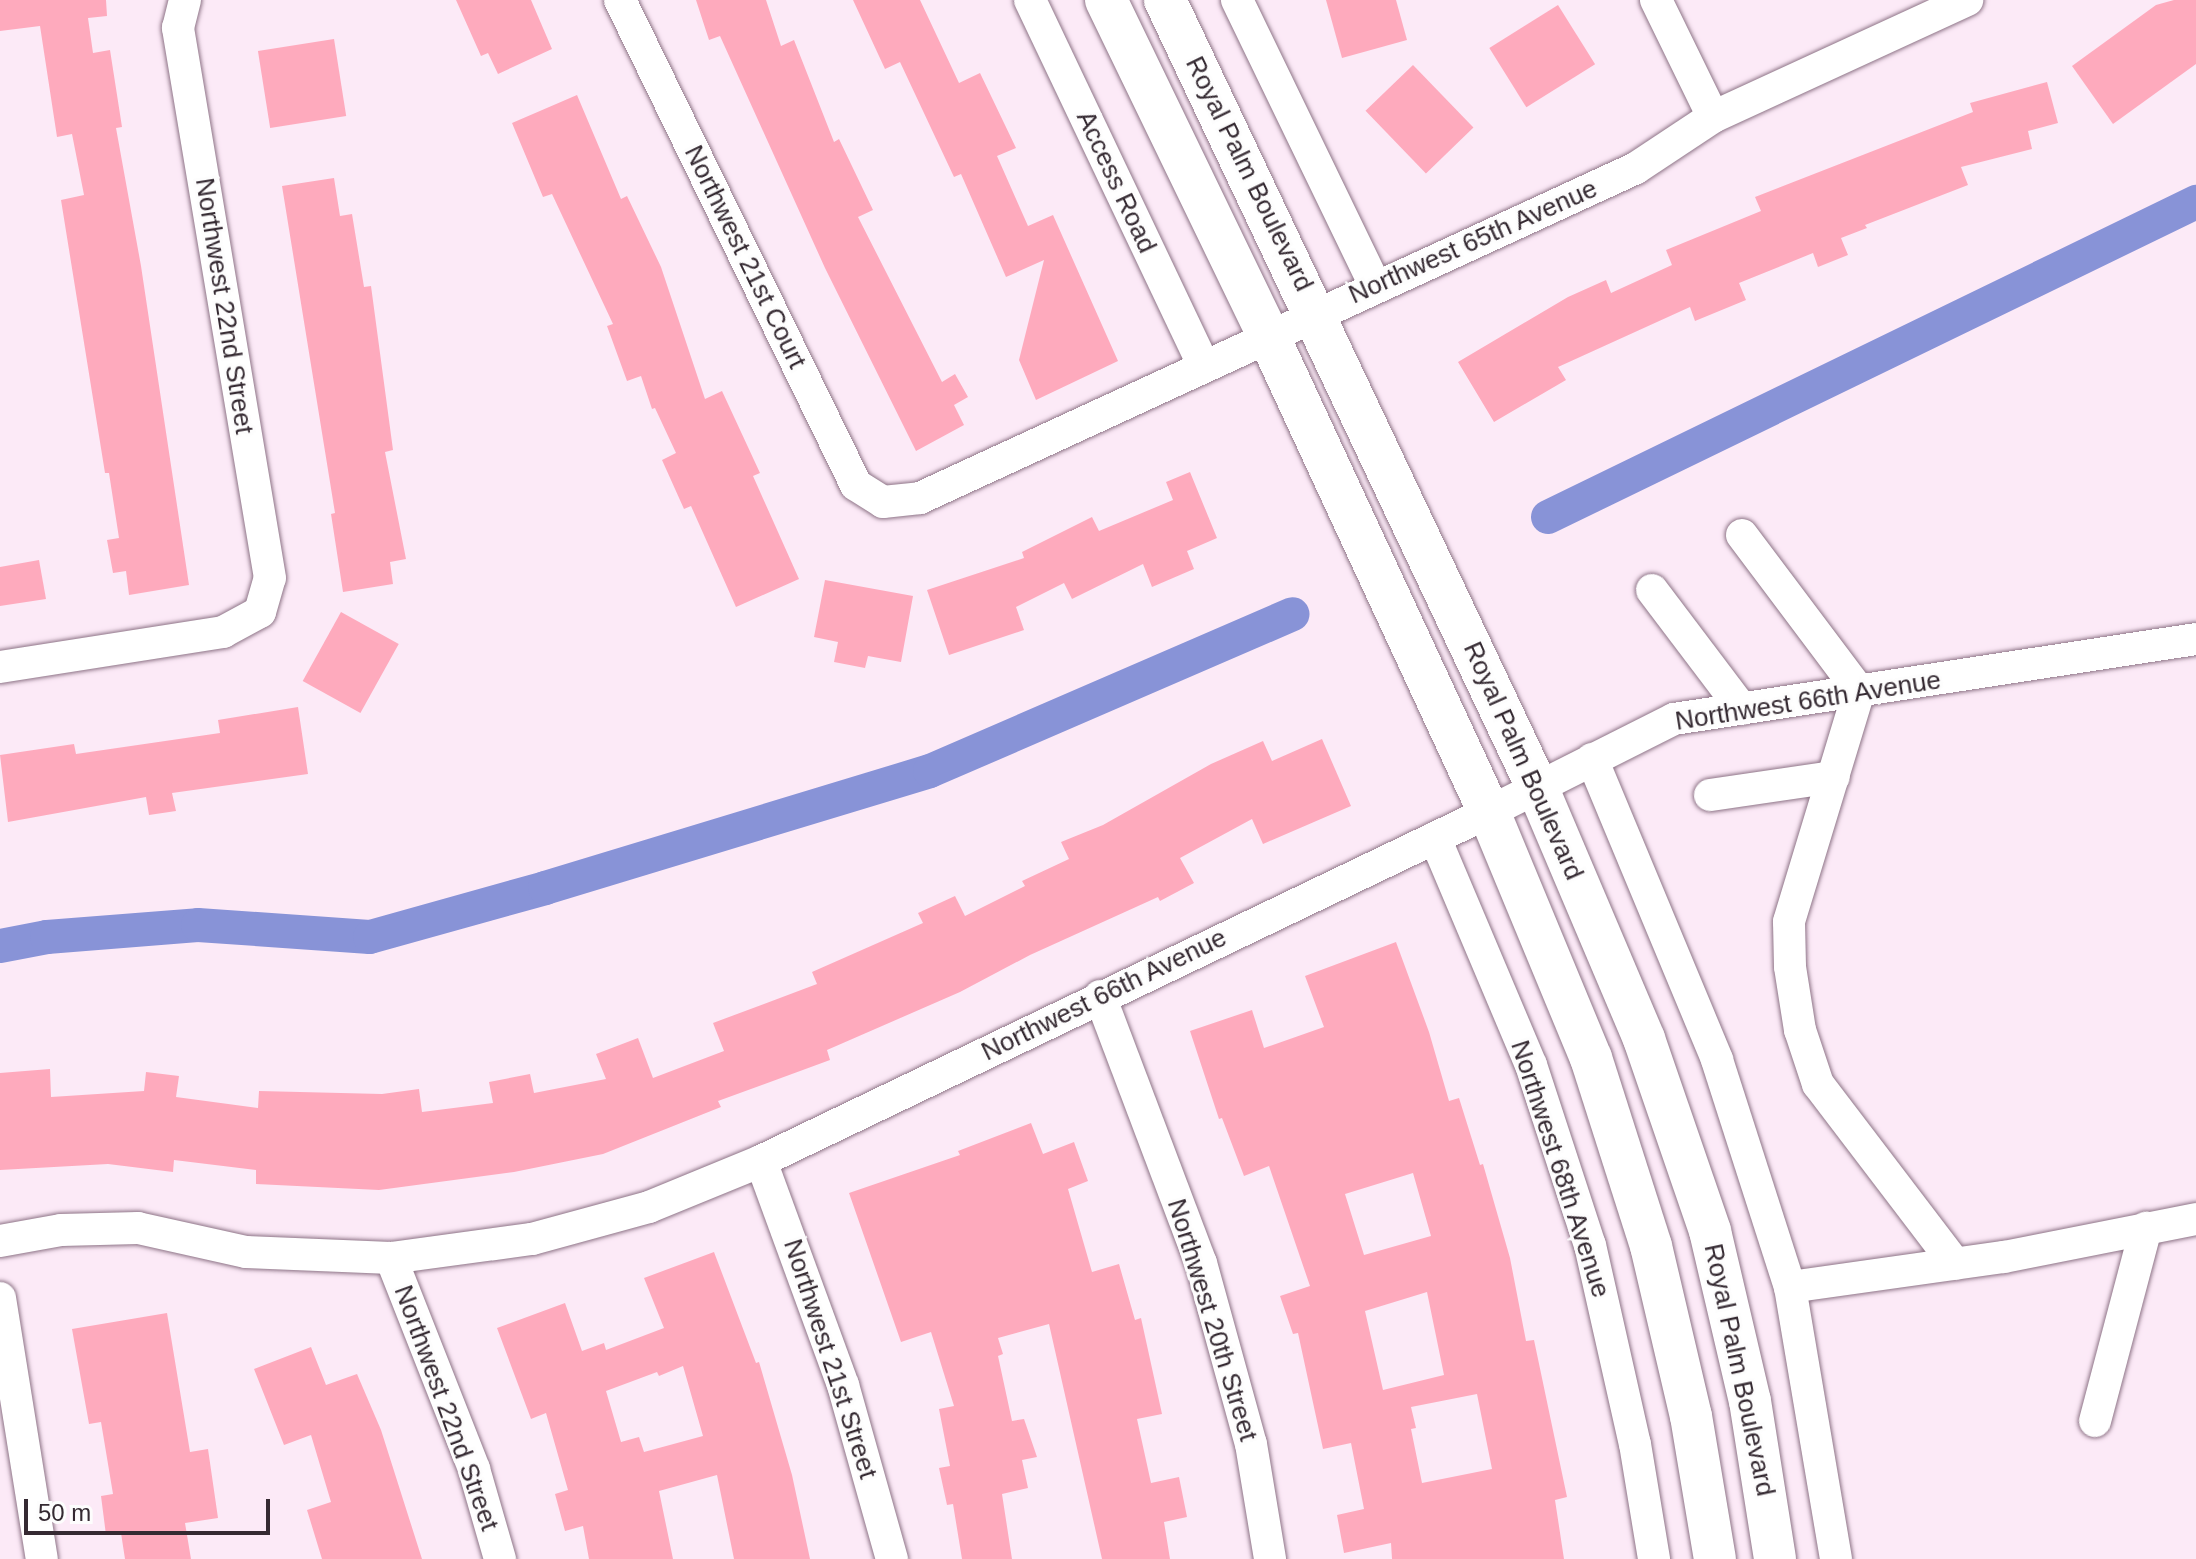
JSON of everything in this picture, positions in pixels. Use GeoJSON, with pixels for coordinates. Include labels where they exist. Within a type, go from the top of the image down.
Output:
{"type":"FeatureCollection","features":[{"type":"Feature","properties":{"kind":"main road","name":"Royal Palm Boulevard"},"geometry":{"type":"LineString","coordinates":[[1106,0],[1268,335],[1489,812],[1591,1058],[1651,1246],[1691,1416],[1715,1559]]}},
{"type":"Feature","properties":{"kind":"main road","name":"Royal Palm Boulevard"},"geometry":{"type":"LineString","coordinates":[[1165,0],[1538,789],[1644,1039],[1710,1231],[1750,1401],[1775,1559]]}},
{"type":"Feature","properties":{"kind":"street","name":"Northwest 22nd Street"},"geometry":{"type":"LineString","coordinates":[[0,667],[223,632],[260,612],[270,578],[178,28],[185,0]]}},
{"type":"Feature","properties":{"kind":"street","name":"Northwest 21st Court"},"geometry":{"type":"LineString","coordinates":[[620,0],[856,485],[883,502]]}},
{"type":"Feature","properties":{"kind":"street","name":"Access Road"},"geometry":{"type":"LineString","coordinates":[[1030,0],[1203,365]]}},
{"type":"Feature","properties":{"kind":"street"},"geometry":{"type":"LineString","coordinates":[[1237,0],[1375,286]]}},
{"type":"Feature","properties":{"kind":"street"},"geometry":{"type":"LineString","coordinates":[[1656,0],[1713,117]]}},
{"type":"Feature","properties":{"kind":"street","name":"Northwest 65th Avenue"},"geometry":{"type":"LineString","coordinates":[[883,502],[920,498],[1315,313],[1636,168],[1713,117],[1967,0]]}},
{"type":"Feature","properties":{"kind":"street"},"geometry":{"type":"LineString","coordinates":[[1742,535],[1859,691],[1789,922],[1790,967],[1800,1030],[1818,1084],[1955,1264]]}},
{"type":"Feature","properties":{"kind":"street"},"geometry":{"type":"LineString","coordinates":[[1652,590],[1742,709]]}},
{"type":"Feature","properties":{"kind":"street","name":"Northwest 66th Avenue"},"geometry":{"type":"LineString","coordinates":[[0,1241],[61,1230],[138,1228],[246,1252],[391,1258],[532,1239],[649,1207],[761,1161],[1100,996],[1538,789],[1674,719],[2196,639]]}},
{"type":"Feature","properties":{"kind":"street"},"geometry":{"type":"LineString","coordinates":[[1592,759],[1717,1060],[1790,1287],[1836,1559]]}},
{"type":"Feature","properties":{"kind":"street"},"geometry":{"type":"LineString","coordinates":[[1710,795],[1834,777]]}},
{"type":"Feature","properties":{"kind":"street","name":"Northwest 68th Avenue"},"geometry":{"type":"LineString","coordinates":[[1435,838],[1531,1065],[1590,1245],[1635,1444],[1654,1559]]}},
{"type":"Feature","properties":{"kind":"street","name":"Northwest 20th Street"},"geometry":{"type":"LineString","coordinates":[[1100,996],[1201,1263],[1251,1444],[1270,1559]]}},
{"type":"Feature","properties":{"kind":"street","name":"Northwest 21st Street"},"geometry":{"type":"LineString","coordinates":[[761,1161],[843,1385],[892,1559]]}},
{"type":"Feature","properties":{"kind":"street"},"geometry":{"type":"LineString","coordinates":[[1790,1287],[1955,1264],[2196,1219]]}},
{"type":"Feature","properties":{"kind":"street"},"geometry":{"type":"LineString","coordinates":[[2095,1421],[2146,1228]]}},
{"type":"Feature","properties":{"kind":"street","name":"Northwest 22nd Street"},"geometry":{"type":"LineString","coordinates":[[391,1258],[474,1469],[500,1559]]}},
{"type":"Feature","properties":{"kind":"street"},"geometry":{"type":"LineString","coordinates":[[0,1298],[42,1559]]}},
{"type":"Feature","properties":{"kind":"building"},"geometry":{"type":"Polygon","coordinates":[[[0,0],[106,0],[107,16],[88,18],[93,53],[110,50],[122,127],[116,128],[141,266],[189,585],[129,595],[126,571],[113,573],[107,540],[119,538],[109,473],[105,473],[61,200],[84,195],[72,134],[57,137],[40,26],[0,31],[0,0]]]}},
{"type":"Feature","properties":{"kind":"building"},"geometry":{"type":"Polygon","coordinates":[[[456,0],[531,0],[552,49],[498,74],[488,53],[481,56],[456,0]]]}},
{"type":"Feature","properties":{"kind":"building"},"geometry":{"type":"Polygon","coordinates":[[[696,0],[766,0],[781,46],[794,40],[834,142],[839,139],[873,210],[858,217],[942,382],[955,374],[968,397],[954,405],[964,425],[916,451],[825,268],[720,36],[709,40],[696,0]]]}},
{"type":"Feature","properties":{"kind":"building"},"geometry":{"type":"Polygon","coordinates":[[[853,0],[920,0],[959,83],[980,73],[1016,148],[997,156],[1028,226],[1053,215],[1118,361],[1036,400],[1019,360],[1044,260],[1006,277],[961,174],[954,177],[900,62],[885,69],[853,0]]]}},
{"type":"Feature","properties":{"kind":"building"},"geometry":{"type":"Polygon","coordinates":[[[1326,0],[1396,0],[1407,40],[1342,58],[1326,0]]]}},
{"type":"Feature","properties":{"kind":"building"},"geometry":{"type":"Polygon","coordinates":[[[2174,0],[2196,0],[2196,64],[2113,124],[2072,66],[2156,5],[2174,0]]]}},
{"type":"Feature","properties":{"kind":"building"},"geometry":{"type":"Polygon","coordinates":[[[1558,5],[1595,64],[1526,107],[1489,48],[1558,5]]]}},
{"type":"Feature","properties":{"kind":"building"},"geometry":{"type":"Polygon","coordinates":[[[334,39],[346,116],[270,128],[258,51],[334,39]]]}},
{"type":"Feature","properties":{"kind":"building"},"geometry":{"type":"Polygon","coordinates":[[[1413,65],[1473,128],[1426,173],[1366,111],[1413,65]]]}},
{"type":"Feature","properties":{"kind":"building"},"geometry":{"type":"Polygon","coordinates":[[[2047,82],[2058,123],[2028,131],[2032,149],[1961,167],[1968,185],[1865,225],[1867,228],[1841,238],[1848,255],[1818,267],[1813,253],[1739,283],[1746,300],[1695,321],[1690,307],[1558,367],[1566,380],[1494,422],[1458,362],[1568,297],[1606,280],[1611,293],[1672,265],[1666,250],[1761,211],[1755,197],[1973,112],[1970,103],[2047,82]]]}},
{"type":"Feature","properties":{"kind":"building"},"geometry":{"type":"Polygon","coordinates":[[[577,95],[621,199],[627,196],[661,267],[705,399],[722,391],[760,473],[753,476],[799,579],[736,607],[691,506],[684,509],[662,460],[676,453],[655,408],[652,409],[641,376],[627,381],[607,326],[613,324],[552,194],[543,197],[512,123],[577,95]]]}},
{"type":"Feature","properties":{"kind":"building"},"geometry":{"type":"Polygon","coordinates":[[[334,178],[340,216],[352,214],[364,287],[371,286],[393,450],[385,452],[406,559],[390,562],[393,584],[343,592],[331,514],[335,513],[282,186],[334,178]]]}},
{"type":"Feature","properties":{"kind":"building"},"geometry":{"type":"Polygon","coordinates":[[[1190,472],[1217,538],[1187,551],[1194,569],[1152,587],[1143,564],[1072,599],[1064,583],[1016,607],[1024,630],[949,655],[927,590],[1024,558],[1022,552],[1092,517],[1099,531],[1173,500],[1166,482],[1190,472]]]}},
{"type":"Feature","properties":{"kind":"building"},"geometry":{"type":"Polygon","coordinates":[[[39,560],[46,599],[0,606],[0,567],[39,560]]]}},
{"type":"Feature","properties":{"kind":"building"},"geometry":{"type":"Polygon","coordinates":[[[825,580],[913,596],[901,662],[868,656],[865,668],[834,662],[838,642],[814,637],[825,580]]]}},
{"type":"Feature","properties":{"kind":"building"},"geometry":{"type":"Polygon","coordinates":[[[341,612],[399,644],[360,713],[303,681],[341,612]]]}},
{"type":"Feature","properties":{"kind":"building"},"geometry":{"type":"Polygon","coordinates":[[[298,707],[308,774],[172,793],[176,811],[149,815],[146,797],[8,822],[0,755],[74,744],[76,754],[220,733],[218,720],[298,707]]]}},
{"type":"Feature","properties":{"kind":"building"},"geometry":{"type":"Polygon","coordinates":[[[1322,739],[1351,806],[1263,844],[1252,819],[1180,858],[1194,883],[1160,901],[1158,897],[1030,955],[960,992],[827,1050],[830,1060],[718,1101],[721,1107],[603,1154],[514,1172],[379,1190],[256,1184],[256,1170],[174,1160],[173,1172],[108,1164],[0,1170],[0,1073],[50,1069],[51,1097],[144,1091],[146,1072],[179,1076],[176,1097],[258,1108],[259,1091],[382,1094],[419,1089],[422,1112],[493,1103],[489,1082],[530,1074],[534,1093],[606,1079],[596,1054],[638,1038],[653,1078],[724,1051],[713,1023],[817,984],[812,972],[923,923],[918,913],[955,896],[965,916],[1025,886],[1022,881],[1069,859],[1061,842],[1103,825],[1211,764],[1263,741],[1272,761],[1322,739]]]}},
{"type":"Feature","properties":{"kind":"building"},"geometry":{"type":"Polygon","coordinates":[[[1396,942],[1429,1032],[1449,1101],[1459,1098],[1480,1165],[1483,1164],[1510,1258],[1526,1341],[1534,1340],[1567,1497],[1555,1500],[1564,1559],[1392,1559],[1391,1543],[1344,1553],[1337,1515],[1364,1509],[1351,1443],[1323,1449],[1298,1333],[1293,1334],[1280,1296],[1310,1286],[1269,1166],[1244,1176],[1222,1118],[1219,1119],[1190,1031],[1252,1010],[1264,1048],[1324,1027],[1305,976],[1396,942]],[[1413,1173],[1345,1194],[1364,1255],[1431,1236],[1413,1173]],[[1427,1292],[1365,1311],[1383,1390],[1444,1375],[1427,1292]],[[1477,1394],[1411,1407],[1416,1428],[1411,1429],[1422,1483],[1492,1469],[1477,1394]]]}},
{"type":"Feature","properties":{"kind":"building"},"geometry":{"type":"Polygon","coordinates":[[[1031,1123],[1043,1154],[1074,1142],[1088,1181],[1068,1189],[1092,1272],[1119,1264],[1135,1320],[1141,1318],[1162,1414],[1137,1419],[1151,1483],[1179,1477],[1187,1517],[1164,1522],[1170,1559],[1102,1559],[1049,1324],[998,1338],[1003,1354],[998,1356],[1012,1421],[1024,1419],[1037,1457],[1022,1460],[1028,1488],[1002,1494],[1012,1559],[962,1559],[953,1504],[947,1505],[939,1468],[950,1466],[939,1409],[954,1406],[931,1332],[901,1342],[849,1193],[960,1155],[958,1151],[1031,1123]]]}},
{"type":"Feature","properties":{"kind":"building"},"geometry":{"type":"Polygon","coordinates":[[[714,1252],[756,1363],[759,1362],[792,1475],[810,1559],[734,1559],[717,1475],[659,1491],[673,1559],[589,1559],[583,1526],[565,1531],[555,1494],[568,1490],[546,1413],[531,1419],[497,1328],[565,1303],[582,1351],[604,1343],[606,1350],[664,1328],[644,1278],[714,1252]],[[683,1366],[606,1391],[621,1442],[639,1437],[644,1452],[703,1436],[683,1366]]]}},
{"type":"Feature","properties":{"kind":"building"},"geometry":{"type":"Polygon","coordinates":[[[167,1313],[190,1452],[208,1449],[218,1518],[185,1523],[191,1559],[125,1559],[121,1533],[106,1535],[101,1496],[113,1494],[101,1422],[89,1424],[72,1329],[167,1313]]]}},
{"type":"Feature","properties":{"kind":"building"},"geometry":{"type":"Polygon","coordinates":[[[311,1347],[326,1385],[357,1374],[381,1430],[422,1559],[322,1559],[307,1510],[331,1502],[311,1435],[284,1445],[254,1369],[311,1347]]]}},
{"type":"Feature","properties":{"kind":"waterway"},"geometry":{"type":"LineString","coordinates":[[1548,517],[2196,202]]}},
{"type":"Feature","properties":{"kind":"waterway"},"geometry":{"type":"LineString","coordinates":[[0,946],[47,937],[198,925],[370,937],[545,888],[930,771],[1292,614]]}}]}
